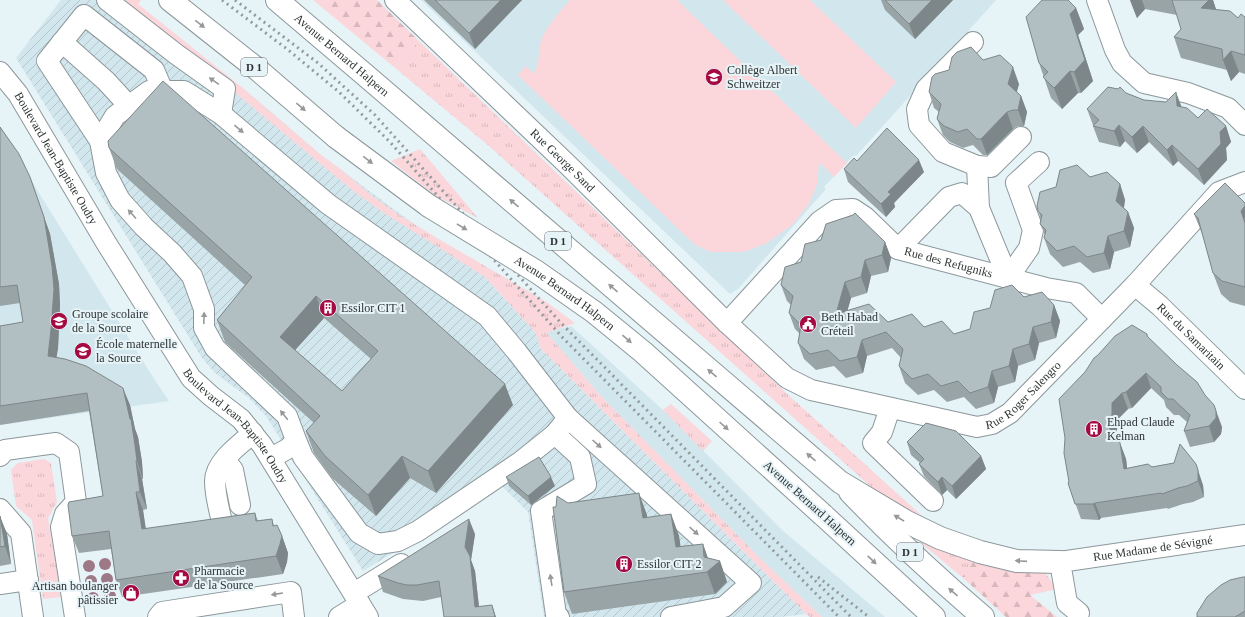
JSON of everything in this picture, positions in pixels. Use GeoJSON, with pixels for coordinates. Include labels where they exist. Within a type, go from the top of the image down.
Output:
{"type":"FeatureCollection","features":[{"type":"Feature","properties":{"kind":"main road","name":"Avenue Bernard Halpern"},"geometry":{"type":"LineString","coordinates":[[170,0],[257,69],[336,137],[429,206],[537,272],[594,312],[643,352],[934,617]]}},
{"type":"Feature","properties":{"kind":"main road","name":"Avenue Bernard Halpern"},"geometry":{"type":"LineString","coordinates":[[276,0],[359,69],[840,482],[951,590],[983,617]]}},
{"type":"Feature","properties":{"kind":"main road"},"geometry":{"type":"LineString","coordinates":[[840,482],[907,522],[940,538],[980,552],[1017,561],[1060,562]]}},
{"type":"Feature","properties":{"kind":"street"},"geometry":{"type":"LineString","coordinates":[[106,0],[176,54],[225,89],[221,114]]}},
{"type":"Feature","properties":{"kind":"street","name":"Rue George Sand"},"geometry":{"type":"LineString","coordinates":[[395,0],[568,165],[727,323]]}},
{"type":"Feature","properties":{"kind":"street"},"geometry":{"type":"LineString","coordinates":[[1097,0],[1114,50],[1122,63],[1144,83],[1188,93],[1228,108],[1245,125]]}},
{"type":"Feature","properties":{"kind":"street"},"geometry":{"type":"LineString","coordinates":[[163,91],[154,70],[84,15],[47,61],[100,141],[106,173],[120,200],[144,227],[172,253],[192,276],[204,309],[204,328],[215,348],[287,416],[303,456],[359,532],[378,544],[398,541],[418,531],[520,462],[555,434],[568,418]]}},
{"type":"Feature","properties":{"kind":"street"},"geometry":{"type":"LineString","coordinates":[[62,42],[106,81],[129,106]]}},
{"type":"Feature","properties":{"kind":"street"},"geometry":{"type":"LineString","coordinates":[[973,42],[926,89],[916,109],[919,125],[943,152],[977,166],[991,166],[1021,137]]}},
{"type":"Feature","properties":{"kind":"street"},"geometry":{"type":"LineString","coordinates":[[176,54],[201,101]]}},
{"type":"Feature","properties":{"kind":"street","name":"Boulevard Jean-Baptiste Oudry"},"geometry":{"type":"LineString","coordinates":[[2,79],[18,94],[105,241],[191,378],[211,396],[241,419],[253,433],[271,458],[361,605]]}},
{"type":"Feature","properties":{"kind":"street"},"geometry":{"type":"LineString","coordinates":[[100,141],[115,116],[148,91],[184,91],[221,114],[328,204],[487,316],[568,418],[751,583],[724,607],[671,617]]}},
{"type":"Feature","properties":{"kind":"street"},"geometry":{"type":"LineString","coordinates":[[1008,278],[1029,248],[1033,230],[1016,183],[1039,162]]}},
{"type":"Feature","properties":{"kind":"street"},"geometry":{"type":"LineString","coordinates":[[977,166],[979,208],[1008,278]]}},
{"type":"Feature","properties":{"kind":"street","name":"Rue Roger Salengro"},"geometry":{"type":"LineString","coordinates":[[727,323],[786,378],[811,390],[977,427],[992,424],[1010,414],[1135,285],[1218,192],[1245,182]]}},
{"type":"Feature","properties":{"kind":"street"},"geometry":{"type":"LineString","coordinates":[[898,249],[949,197],[962,193],[979,208]]}},
{"type":"Feature","properties":{"kind":"street","name":"Rue des Refugniks"},"geometry":{"type":"LineString","coordinates":[[727,323],[820,221],[836,210],[853,209],[865,217],[898,249],[1046,288],[1076,293],[1102,319]]}},
{"type":"Feature","properties":{"kind":"street","name":"Rue du Samaritain"},"geometry":{"type":"LineString","coordinates":[[1135,285],[1160,306],[1245,389]]}},
{"type":"Feature","properties":{"kind":"street"},"geometry":{"type":"LineString","coordinates":[[890,408],[882,432],[873,443],[933,501]]}},
{"type":"Feature","properties":{"kind":"street"},"geometry":{"type":"LineString","coordinates":[[222,522],[215,481],[218,467],[253,433]]}},
{"type":"Feature","properties":{"kind":"street"},"geometry":{"type":"LineString","coordinates":[[555,434],[580,457],[586,484],[541,511],[556,614],[559,617]]}},
{"type":"Feature","properties":{"kind":"street"},"geometry":{"type":"LineString","coordinates":[[271,458],[289,448],[296,440]]}},
{"type":"Feature","properties":{"kind":"street"},"geometry":{"type":"LineString","coordinates":[[0,456],[5,450],[56,443],[69,452],[76,502],[65,514],[61,527],[75,617]]}},
{"type":"Feature","properties":{"kind":"street"},"geometry":{"type":"LineString","coordinates":[[225,460],[233,470],[240,505]]}},
{"type":"Feature","properties":{"kind":"street"},"geometry":{"type":"LineString","coordinates":[[0,509],[21,532],[33,617]]}},
{"type":"Feature","properties":{"kind":"street","name":"Rue Madame de Sévigné"},"geometry":{"type":"LineString","coordinates":[[1060,562],[1245,535]]}},
{"type":"Feature","properties":{"kind":"street"},"geometry":{"type":"LineString","coordinates":[[339,617],[361,605],[414,556]]}},
{"type":"Feature","properties":{"kind":"street"},"geometry":{"type":"LineString","coordinates":[[1060,562],[1067,603],[1079,613]]}},
{"type":"Feature","properties":{"kind":"street"},"geometry":{"type":"LineString","coordinates":[[0,584],[28,580]]}},
{"type":"Feature","properties":{"kind":"street"},"geometry":{"type":"LineString","coordinates":[[158,617],[162,612],[291,592],[294,617]]}},
{"type":"Feature","properties":{"kind":"shaded area"},"geometry":{"type":"Polygon","coordinates":[[[61,0],[116,0],[244,89],[321,155],[485,277],[535,332],[541,349],[806,614],[780,617],[544,617],[528,512],[502,486],[363,571],[266,416],[249,398],[215,373],[202,358],[16,58],[61,0]]]}},
{"type":"Feature","properties":{"kind":"shaded area","name":"Collège Albert Schweitzer"},"geometry":{"type":"Polygon","coordinates":[[[421,0],[996,0],[856,156],[854,155],[824,187],[826,189],[738,289],[730,294],[421,0]]]}},
{"type":"Feature","properties":{"kind":"shaded area","name":"Groupe scolaire de la Source"},"geometry":{"type":"Polygon","coordinates":[[[0,130],[156,382],[169,401],[0,425],[0,130]]]}},
{"type":"Feature","properties":{"kind":"shaded area"},"geometry":{"type":"Polygon","coordinates":[[[571,326],[663,410],[782,530],[885,617],[822,617],[761,559],[599,394],[546,332],[571,326]]]}},
{"type":"Feature","properties":{"kind":"green space"},"geometry":{"type":"Polygon","coordinates":[[[116,0],[140,0],[141,1],[138,4],[244,89],[321,155],[343,171],[371,195],[401,216],[442,241],[545,301],[575,323],[547,333],[599,394],[761,559],[822,617],[810,617],[806,614],[541,349],[535,332],[485,277],[381,211],[352,190],[203,66],[116,0]]]}},
{"type":"Feature","properties":{"kind":"green space"},"geometry":{"type":"Polygon","coordinates":[[[313,0],[377,0],[419,41],[394,67],[313,0]]]}},
{"type":"Feature","properties":{"kind":"green space"},"geometry":{"type":"Polygon","coordinates":[[[570,0],[677,0],[847,163],[834,177],[819,162],[817,184],[809,204],[792,225],[767,243],[744,252],[710,252],[694,244],[518,75],[526,66],[534,74],[543,36],[554,19],[570,0]]]}},
{"type":"Feature","properties":{"kind":"green space"},"geometry":{"type":"Polygon","coordinates":[[[723,0],[810,0],[896,82],[856,128],[723,0]]]}},
{"type":"Feature","properties":{"kind":"green space"},"geometry":{"type":"Polygon","coordinates":[[[419,41],[785,392],[931,524],[887,501],[489,146],[394,67],[419,41]]]}},
{"type":"Feature","properties":{"kind":"green space"},"geometry":{"type":"Polygon","coordinates":[[[420,149],[478,218],[436,196],[391,161],[420,149]]]}},
{"type":"Feature","properties":{"kind":"green space"},"geometry":{"type":"Polygon","coordinates":[[[671,404],[712,441],[703,451],[663,410],[671,404]]]}},
{"type":"Feature","properties":{"kind":"green space"},"geometry":{"type":"Polygon","coordinates":[[[44,459],[51,463],[57,502],[48,518],[61,597],[43,599],[32,520],[16,506],[11,470],[18,463],[44,459]]]}},
{"type":"Feature","properties":{"kind":"green space"},"geometry":{"type":"Polygon","coordinates":[[[923,537],[977,558],[962,577],[921,543],[923,537]]]}},
{"type":"Feature","properties":{"kind":"green space"},"geometry":{"type":"Polygon","coordinates":[[[975,560],[1041,567],[1057,589],[1030,595],[1057,617],[1006,617],[962,577],[975,560]]]}},
{"type":"Feature","properties":{"kind":"building"},"geometry":{"type":"Polygon","coordinates":[[[435,0],[501,0],[469,33],[435,0]]]}},
{"type":"Feature","properties":{"kind":"building"},"geometry":{"type":"Polygon","coordinates":[[[885,0],[932,0],[909,24],[885,0]]]}},
{"type":"Feature","properties":{"kind":"building"},"geometry":{"type":"Polygon","coordinates":[[[1042,0],[1068,0],[1076,8],[1070,14],[1085,60],[1074,72],[1070,71],[1054,88],[1043,77],[1048,72],[1039,63],[1026,17],[1042,0]]]}},
{"type":"Feature","properties":{"kind":"building"},"geometry":{"type":"Polygon","coordinates":[[[1172,0],[1209,0],[1201,8],[1230,11],[1238,18],[1241,14],[1245,17],[1245,55],[1231,51],[1223,60],[1222,49],[1174,37],[1181,29],[1172,0]]]}},
{"type":"Feature","properties":{"kind":"building"},"geometry":{"type":"Polygon","coordinates":[[[971,47],[983,60],[1000,55],[1013,67],[1008,84],[1021,96],[1018,110],[1007,112],[981,139],[977,139],[967,129],[958,132],[944,126],[937,119],[941,104],[929,92],[932,77],[935,74],[949,70],[952,57],[957,52],[971,47]]]}},
{"type":"Feature","properties":{"kind":"building","name":"Essilor CIT 1"},"geometry":{"type":"Polygon","coordinates":[[[163,81],[505,384],[428,471],[402,456],[368,495],[325,456],[306,431],[320,416],[217,320],[252,277],[109,148],[108,141],[163,81]],[[316,296],[280,337],[342,391],[378,351],[316,296]]]}},
{"type":"Feature","properties":{"kind":"building"},"geometry":{"type":"Polygon","coordinates":[[[1108,87],[1118,89],[1120,87],[1126,93],[1144,100],[1166,102],[1176,92],[1177,106],[1187,108],[1198,118],[1207,109],[1226,126],[1220,132],[1221,144],[1198,169],[1172,145],[1167,150],[1143,126],[1132,137],[1119,125],[1114,131],[1093,126],[1099,120],[1087,109],[1108,87]]]}},
{"type":"Feature","properties":{"kind":"building"},"geometry":{"type":"Polygon","coordinates":[[[0,127],[19,154],[30,177],[44,217],[54,289],[48,356],[65,359],[86,366],[123,388],[131,419],[135,445],[140,492],[136,492],[142,529],[255,513],[256,521],[272,519],[273,526],[277,525],[282,536],[276,556],[116,580],[109,531],[72,536],[68,505],[69,502],[103,496],[87,393],[0,406],[0,326],[23,322],[17,285],[0,287],[0,127]]]}},
{"type":"Feature","properties":{"kind":"building"},"geometry":{"type":"Polygon","coordinates":[[[887,128],[919,160],[888,192],[891,194],[881,204],[844,169],[854,158],[857,161],[887,128]]]}},
{"type":"Feature","properties":{"kind":"building"},"geometry":{"type":"Polygon","coordinates":[[[1077,165],[1090,177],[1107,172],[1120,184],[1116,201],[1128,212],[1124,231],[1108,236],[1104,253],[1087,257],[1074,246],[1057,251],[1044,238],[1046,230],[1040,224],[1042,215],[1038,211],[1037,206],[1040,192],[1056,187],[1060,170],[1077,165]]]}},
{"type":"Feature","properties":{"kind":"building"},"geometry":{"type":"Polygon","coordinates":[[[1225,183],[1245,203],[1245,206],[1241,211],[1245,223],[1245,287],[1222,281],[1213,273],[1198,218],[1194,214],[1225,183]]]}},
{"type":"Feature","properties":{"kind":"building"},"geometry":{"type":"Polygon","coordinates":[[[855,213],[885,242],[882,255],[865,260],[861,277],[845,282],[836,314],[869,304],[888,322],[912,314],[924,327],[942,321],[954,334],[970,329],[974,312],[990,308],[995,290],[1012,285],[1024,297],[1042,292],[1054,305],[1051,322],[1033,327],[1029,344],[1013,349],[1009,366],[992,371],[988,387],[970,393],[958,381],[941,386],[928,374],[912,379],[899,366],[903,349],[886,332],[862,340],[857,357],[840,361],[828,350],[810,354],[798,343],[801,325],[789,313],[793,296],[781,285],[785,267],[801,262],[805,244],[821,240],[826,224],[855,213]]]}},
{"type":"Feature","properties":{"kind":"building","name":"Ehpad Claude Kelman"},"geometry":{"type":"Polygon","coordinates":[[[1132,325],[1147,334],[1147,336],[1177,365],[1197,382],[1205,395],[1214,405],[1216,418],[1209,426],[1184,431],[1190,415],[1173,399],[1168,399],[1161,392],[1161,387],[1146,373],[1112,403],[1112,415],[1108,427],[1116,435],[1120,443],[1124,469],[1148,464],[1152,467],[1174,463],[1180,444],[1196,464],[1198,470],[1198,481],[1162,494],[1093,504],[1075,504],[1068,483],[1064,453],[1065,438],[1059,399],[1085,372],[1094,358],[1115,336],[1132,325]]]}},
{"type":"Feature","properties":{"kind":"building"},"geometry":{"type":"Polygon","coordinates":[[[926,423],[956,431],[981,456],[952,486],[942,477],[938,482],[919,464],[924,459],[907,442],[926,423]]]}},
{"type":"Feature","properties":{"kind":"building"},"geometry":{"type":"Polygon","coordinates":[[[539,457],[551,477],[528,496],[506,477],[539,457]]]}},
{"type":"Feature","properties":{"kind":"building","name":"Essilor CIT 2"},"geometry":{"type":"Polygon","coordinates":[[[639,493],[643,518],[671,514],[676,547],[703,544],[704,557],[720,561],[707,572],[564,592],[553,507],[556,507],[557,496],[568,503],[639,493]]]}},
{"type":"Feature","properties":{"kind":"building"},"geometry":{"type":"Polygon","coordinates":[[[0,516],[5,546],[0,547],[0,516]]]}},
{"type":"Feature","properties":{"kind":"building"},"geometry":{"type":"Polygon","coordinates":[[[469,519],[465,547],[470,556],[475,607],[492,605],[495,617],[444,617],[439,581],[417,585],[407,585],[378,576],[469,519]]]}},
{"type":"Feature","properties":{"kind":"building"},"geometry":{"type":"Polygon","coordinates":[[[1245,577],[1245,611],[1235,617],[1197,617],[1197,613],[1207,597],[1221,585],[1230,580],[1245,577]]]}},
{"type":"Feature","properties":{"kind":"railway"},"geometry":{"type":"LineString","coordinates":[[222,0],[287,49],[339,92],[390,142],[563,338],[839,617]]}},
{"type":"Feature","properties":{"kind":"railway"},"geometry":{"type":"LineString","coordinates":[[235,0],[318,63],[375,115],[560,322],[851,617]]}},
{"type":"Feature","properties":{"kind":"railway"},"geometry":{"type":"LineString","coordinates":[[818,577],[869,617]]}},
{"type":"Feature","properties":{"kind":"place","name":"Collège Albert Schweitzer"},"geometry":{"type":"Point","coordinates":[714,77]}},
{"type":"Feature","properties":{"kind":"place","name":"Essilor CIT 1"},"geometry":{"type":"Point","coordinates":[328,308]}},
{"type":"Feature","properties":{"kind":"place","name":"Groupe scolaire de la Source"},"geometry":{"type":"Point","coordinates":[59,321]}},
{"type":"Feature","properties":{"kind":"place","name":"Beth Habad Créteil"},"geometry":{"type":"Point","coordinates":[808,324]}},
{"type":"Feature","properties":{"kind":"place","name":"École maternelle la Source"},"geometry":{"type":"Point","coordinates":[83,351]}},
{"type":"Feature","properties":{"kind":"place","name":"Ehpad Claude Kelman"},"geometry":{"type":"Point","coordinates":[1094,429]}},
{"type":"Feature","properties":{"kind":"place","name":"Essilor CIT 2"},"geometry":{"type":"Point","coordinates":[624,564]}},
{"type":"Feature","properties":{"kind":"place","name":"Pharmacie de la Source"},"geometry":{"type":"Point","coordinates":[181,578]}},
{"type":"Feature","properties":{"kind":"place","name":"Artisan boulanger pâtissier"},"geometry":{"type":"Point","coordinates":[131,593]}}]}
